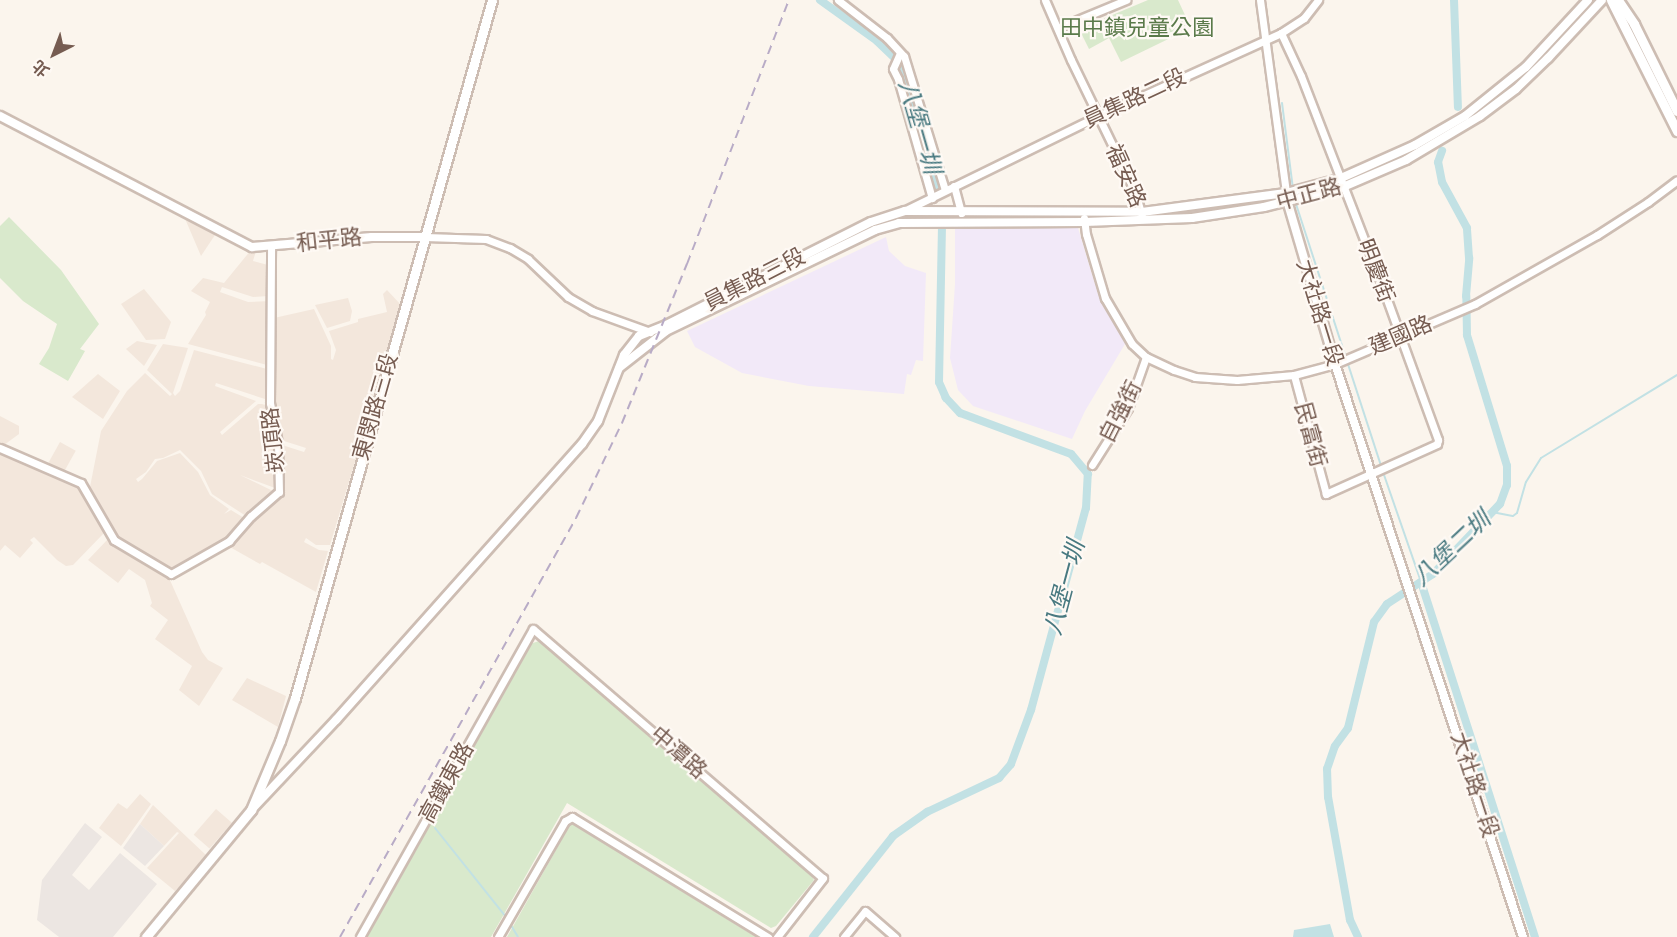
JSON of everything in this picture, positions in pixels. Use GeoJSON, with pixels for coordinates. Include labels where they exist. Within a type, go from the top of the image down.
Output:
{"type":"FeatureCollection","features":[{"type":"Feature","properties":{"kind":"main road","name":"東閔路三段"},"geometry":{"type":"LineString","coordinates":[[251,810],[295,698],[492,0]]}},
{"type":"Feature","properties":{"kind":"main road"},"geometry":{"type":"LineString","coordinates":[[1611,0],[1677,131]]}},
{"type":"Feature","properties":{"kind":"main road"},"geometry":{"type":"LineString","coordinates":[[1618,0],[1634,24],[1677,111]]}},
{"type":"Feature","properties":{"kind":"main road"},"geometry":{"type":"LineString","coordinates":[[146,937],[251,810]]}},
{"type":"Feature","properties":{"kind":"street"},"geometry":{"type":"LineString","coordinates":[[838,0],[887,38],[904,56],[945,190]]}},
{"type":"Feature","properties":{"kind":"street","name":"福安路"},"geometry":{"type":"LineString","coordinates":[[1046,0],[1098,116],[1136,192],[1142,217]]}},
{"type":"Feature","properties":{"kind":"street"},"geometry":{"type":"LineString","coordinates":[[1058,28],[1126,0]]}},
{"type":"Feature","properties":{"kind":"street","name":"大社路一段"},"geometry":{"type":"LineString","coordinates":[[1260,0],[1286,198],[1335,364],[1523,937]]}},
{"type":"Feature","properties":{"kind":"street","name":"員集路二段"},"geometry":{"type":"LineString","coordinates":[[932,198],[1098,116],[1281,33],[1304,18],[1318,0]]}},
{"type":"Feature","properties":{"kind":"street","name":"中正路"},"geometry":{"type":"LineString","coordinates":[[1450,131],[1526,67],[1588,0]]}},
{"type":"Feature","properties":{"kind":"street","name":"中正路"},"geometry":{"type":"LineString","coordinates":[[933,217],[953,221],[1142,217],[1286,198],[1341,183],[1450,131],[1516,89],[1602,0]]}},
{"type":"Feature","properties":{"kind":"street","name":"明慶街"},"geometry":{"type":"LineString","coordinates":[[1281,33],[1301,76],[1438,440],[1437,444],[1372,473]]}},
{"type":"Feature","properties":{"kind":"street"},"geometry":{"type":"LineString","coordinates":[[875,230],[905,211],[932,198],[898,79],[893,69],[900,52]]}},
{"type":"Feature","properties":{"kind":"street","name":"和平路"},"geometry":{"type":"LineString","coordinates":[[0,116],[252,247],[372,237],[486,239],[510,248],[528,259],[568,297],[592,310],[648,332],[664,332]]}},
{"type":"Feature","properties":{"kind":"street","name":"建國路"},"geometry":{"type":"LineString","coordinates":[[1084,218],[1086,234],[1105,298],[1132,344],[1146,357],[1195,377],[1215,379],[1294,375],[1335,364],[1496,295],[1597,236],[1677,180]]}},
{"type":"Feature","properties":{"kind":"street"},"geometry":{"type":"LineString","coordinates":[[954,186],[961,213]]}},
{"type":"Feature","properties":{"kind":"street"},"geometry":{"type":"LineString","coordinates":[[905,211],[933,217]]}},
{"type":"Feature","properties":{"kind":"street","name":"員集路三段"},"geometry":{"type":"LineString","coordinates":[[251,810],[336,720],[582,444],[598,421],[624,355],[634,342],[648,332],[871,222],[905,211]]}},
{"type":"Feature","properties":{"kind":"street","name":"中正路"},"geometry":{"type":"LineString","coordinates":[[933,217],[961,213],[1084,218]]}},
{"type":"Feature","properties":{"kind":"street"},"geometry":{"type":"LineString","coordinates":[[875,230],[933,217]]}},
{"type":"Feature","properties":{"kind":"street","name":"員集路三段"},"geometry":{"type":"LineString","coordinates":[[620,367],[664,332],[875,230]]}},
{"type":"Feature","properties":{"kind":"street","name":"崁頂路"},"geometry":{"type":"LineString","coordinates":[[0,448],[81,483],[114,540],[171,574],[229,541],[251,516],[279,492],[278,443],[270,403],[271,247]]}},
{"type":"Feature","properties":{"kind":"street","name":"自強街"},"geometry":{"type":"LineString","coordinates":[[1092,465],[1128,408],[1146,357]]}},
{"type":"Feature","properties":{"kind":"street","name":"民富街"},"geometry":{"type":"LineString","coordinates":[[1294,375],[1326,494],[1372,473]]}},
{"type":"Feature","properties":{"kind":"street","name":"中潭路"},"geometry":{"type":"LineString","coordinates":[[533,629],[824,878],[777,937]]}},
{"type":"Feature","properties":{"kind":"street","name":"高鐵東路"},"geometry":{"type":"LineString","coordinates":[[360,937],[533,629]]}},
{"type":"Feature","properties":{"kind":"street"},"geometry":{"type":"LineString","coordinates":[[498,937],[565,821],[572,818],[768,937]]}},
{"type":"Feature","properties":{"kind":"street"},"geometry":{"type":"LineString","coordinates":[[844,937],[865,911],[895,937]]}},
{"type":"Feature","properties":{"kind":"shaded area"},"geometry":{"type":"Polygon","coordinates":[[[183,214],[217,232],[201,256],[183,214]]]}},
{"type":"Feature","properties":{"kind":"shaded area"},"geometry":{"type":"Polygon","coordinates":[[[955,228],[1078,228],[1098,294],[1125,344],[1085,411],[1072,439],[973,406],[958,390],[950,358],[955,284],[955,228]]]}},
{"type":"Feature","properties":{"kind":"shaded area"},"geometry":{"type":"Polygon","coordinates":[[[886,237],[889,251],[905,266],[926,273],[923,361],[916,360],[911,375],[907,374],[904,394],[809,386],[742,373],[695,347],[687,331],[886,237]]]}},
{"type":"Feature","properties":{"kind":"shaded area"},"geometry":{"type":"Polygon","coordinates":[[[251,250],[256,251],[253,261],[268,265],[268,296],[253,297],[222,287],[220,292],[248,302],[270,301],[267,365],[188,344],[206,315],[205,312],[210,302],[191,291],[203,278],[224,283],[251,250]]]}},
{"type":"Feature","properties":{"kind":"shaded area"},"geometry":{"type":"Polygon","coordinates":[[[144,289],[171,322],[165,339],[146,340],[121,304],[144,289]]]}},
{"type":"Feature","properties":{"kind":"shaded area"},"geometry":{"type":"Polygon","coordinates":[[[387,290],[402,306],[330,545],[316,545],[306,538],[304,542],[319,550],[328,551],[316,592],[228,546],[282,492],[282,445],[304,452],[306,448],[281,440],[273,408],[274,318],[314,309],[331,346],[331,359],[333,360],[336,350],[329,331],[358,322],[358,319],[387,312],[383,294],[387,290]]]}},
{"type":"Feature","properties":{"kind":"shaded area"},"geometry":{"type":"Polygon","coordinates":[[[348,298],[352,311],[350,321],[327,328],[315,305],[348,298]]]}},
{"type":"Feature","properties":{"kind":"shaded area"},"geometry":{"type":"Polygon","coordinates":[[[137,341],[157,345],[144,366],[126,349],[137,341]]]}},
{"type":"Feature","properties":{"kind":"shaded area"},"geometry":{"type":"Polygon","coordinates":[[[163,344],[188,348],[173,393],[175,396],[180,391],[194,350],[267,369],[265,399],[216,383],[215,386],[256,401],[220,432],[222,435],[258,404],[262,404],[268,406],[275,435],[275,488],[240,475],[273,491],[246,516],[212,494],[201,471],[180,450],[155,459],[146,472],[136,479],[138,482],[142,479],[157,461],[180,453],[198,472],[210,495],[229,509],[224,514],[231,510],[244,518],[233,533],[174,568],[166,568],[115,537],[89,492],[101,431],[127,391],[145,373],[170,396],[172,394],[147,370],[163,344]]]}},
{"type":"Feature","properties":{"kind":"shaded area"},"geometry":{"type":"Polygon","coordinates":[[[98,374],[120,391],[103,419],[72,397],[98,374]]]}},
{"type":"Feature","properties":{"kind":"shaded area"},"geometry":{"type":"Polygon","coordinates":[[[0,416],[19,426],[19,434],[4,445],[0,444],[0,416]]]}},
{"type":"Feature","properties":{"kind":"shaded area"},"geometry":{"type":"Polygon","coordinates":[[[60,442],[76,451],[63,474],[47,466],[60,442]]]}},
{"type":"Feature","properties":{"kind":"shaded area"},"geometry":{"type":"Polygon","coordinates":[[[0,451],[77,484],[82,489],[105,532],[73,565],[66,566],[57,560],[34,537],[30,540],[33,543],[20,558],[5,545],[0,551],[0,451]]]}},
{"type":"Feature","properties":{"kind":"shaded area"},"geometry":{"type":"Polygon","coordinates":[[[108,539],[169,578],[202,652],[208,660],[223,668],[199,706],[179,690],[192,666],[155,639],[168,620],[150,606],[152,603],[145,580],[129,569],[118,583],[88,560],[108,539]]]}},
{"type":"Feature","properties":{"kind":"shaded area"},"geometry":{"type":"Polygon","coordinates":[[[247,678],[286,696],[278,727],[232,700],[247,678]]]}},
{"type":"Feature","properties":{"kind":"shaded area"},"geometry":{"type":"Polygon","coordinates":[[[140,794],[151,804],[121,846],[99,828],[118,803],[127,809],[140,794]]]}},
{"type":"Feature","properties":{"kind":"shaded area"},"geometry":{"type":"Polygon","coordinates":[[[153,805],[207,856],[175,891],[147,868],[179,833],[177,832],[164,846],[140,824],[153,805]]]}},
{"type":"Feature","properties":{"kind":"shaded area"},"geometry":{"type":"Polygon","coordinates":[[[216,809],[232,823],[210,848],[194,835],[216,809]]]}},
{"type":"Feature","properties":{"kind":"shaded area"},"geometry":{"type":"Polygon","coordinates":[[[85,823],[102,837],[72,875],[89,890],[120,853],[157,884],[113,937],[59,937],[37,920],[42,880],[85,823]]]}},
{"type":"Feature","properties":{"kind":"shaded area"},"geometry":{"type":"Polygon","coordinates":[[[140,824],[164,846],[145,866],[123,848],[140,824]]]}},
{"type":"Feature","properties":{"kind":"green space","name":"田中鎮兒童公園"},"geometry":{"type":"Polygon","coordinates":[[[1148,0],[1178,0],[1191,28],[1121,62],[1109,38],[1089,49],[1079,29],[1148,0]]]}},
{"type":"Feature","properties":{"kind":"green space"},"geometry":{"type":"Polygon","coordinates":[[[9,217],[61,270],[99,324],[80,349],[85,351],[68,381],[39,364],[49,348],[57,324],[23,301],[0,278],[0,226],[9,217]]]}},
{"type":"Feature","properties":{"kind":"green space"},"geometry":{"type":"Polygon","coordinates":[[[539,641],[810,873],[814,880],[776,926],[771,928],[567,803],[491,937],[367,937],[530,644],[539,641]]]}},
{"type":"Feature","properties":{"kind":"green space"},"geometry":{"type":"Polygon","coordinates":[[[571,823],[756,937],[507,937],[571,823]]]}},
{"type":"Feature","properties":{"kind":"water"},"geometry":{"type":"Polygon","coordinates":[[[1330,924],[1334,937],[1293,937],[1294,930],[1330,924]]]}},
{"type":"Feature","properties":{"kind":"waterway","name":"八堡一圳"},"geometry":{"type":"LineString","coordinates":[[820,0],[877,41],[900,63],[935,186]]}},
{"type":"Feature","properties":{"kind":"waterway","name":"八堡二圳"},"geometry":{"type":"LineString","coordinates":[[1454,0],[1458,107]]}},
{"type":"Feature","properties":{"kind":"waterway"},"geometry":{"type":"LineString","coordinates":[[1282,103],[1293,189]]}},
{"type":"Feature","properties":{"kind":"waterway","name":"八堡二圳"},"geometry":{"type":"LineString","coordinates":[[1358,937],[1350,920],[1328,797],[1327,769],[1335,746],[1348,728],[1374,622],[1387,604],[1433,574],[1500,504],[1507,485],[1507,466],[1467,335],[1466,296],[1469,258],[1467,228],[1442,182],[1438,162],[1442,151]]}},
{"type":"Feature","properties":{"kind":"waterway"},"geometry":{"type":"LineString","coordinates":[[1295,201],[1381,466]]}},
{"type":"Feature","properties":{"kind":"waterway","name":"八堡一圳"},"geometry":{"type":"LineString","coordinates":[[813,937],[893,836],[927,812],[999,778],[1011,764],[1031,710],[1086,508],[1088,474],[1071,454],[960,413],[946,398],[939,382],[942,228]]}},
{"type":"Feature","properties":{"kind":"waterway"},"geometry":{"type":"LineString","coordinates":[[1492,512],[1513,516],[1517,513],[1526,482],[1541,458],[1677,375]]}},
{"type":"Feature","properties":{"kind":"waterway"},"geometry":{"type":"LineString","coordinates":[[1383,472],[1421,582]]}},
{"type":"Feature","properties":{"kind":"waterway"},"geometry":{"type":"LineString","coordinates":[[1421,582],[1535,937]]}},
{"type":"Feature","properties":{"kind":"waterway"},"geometry":{"type":"LineString","coordinates":[[435,828],[506,917]]}},
{"type":"Feature","properties":{"kind":"waterway"},"geometry":{"type":"LineString","coordinates":[[509,922],[518,937]]}},
{"type":"Feature","properties":{"kind":"railway"},"geometry":{"type":"LineString","coordinates":[[340,937],[576,518],[622,423],[687,264],[789,0]]}}]}
